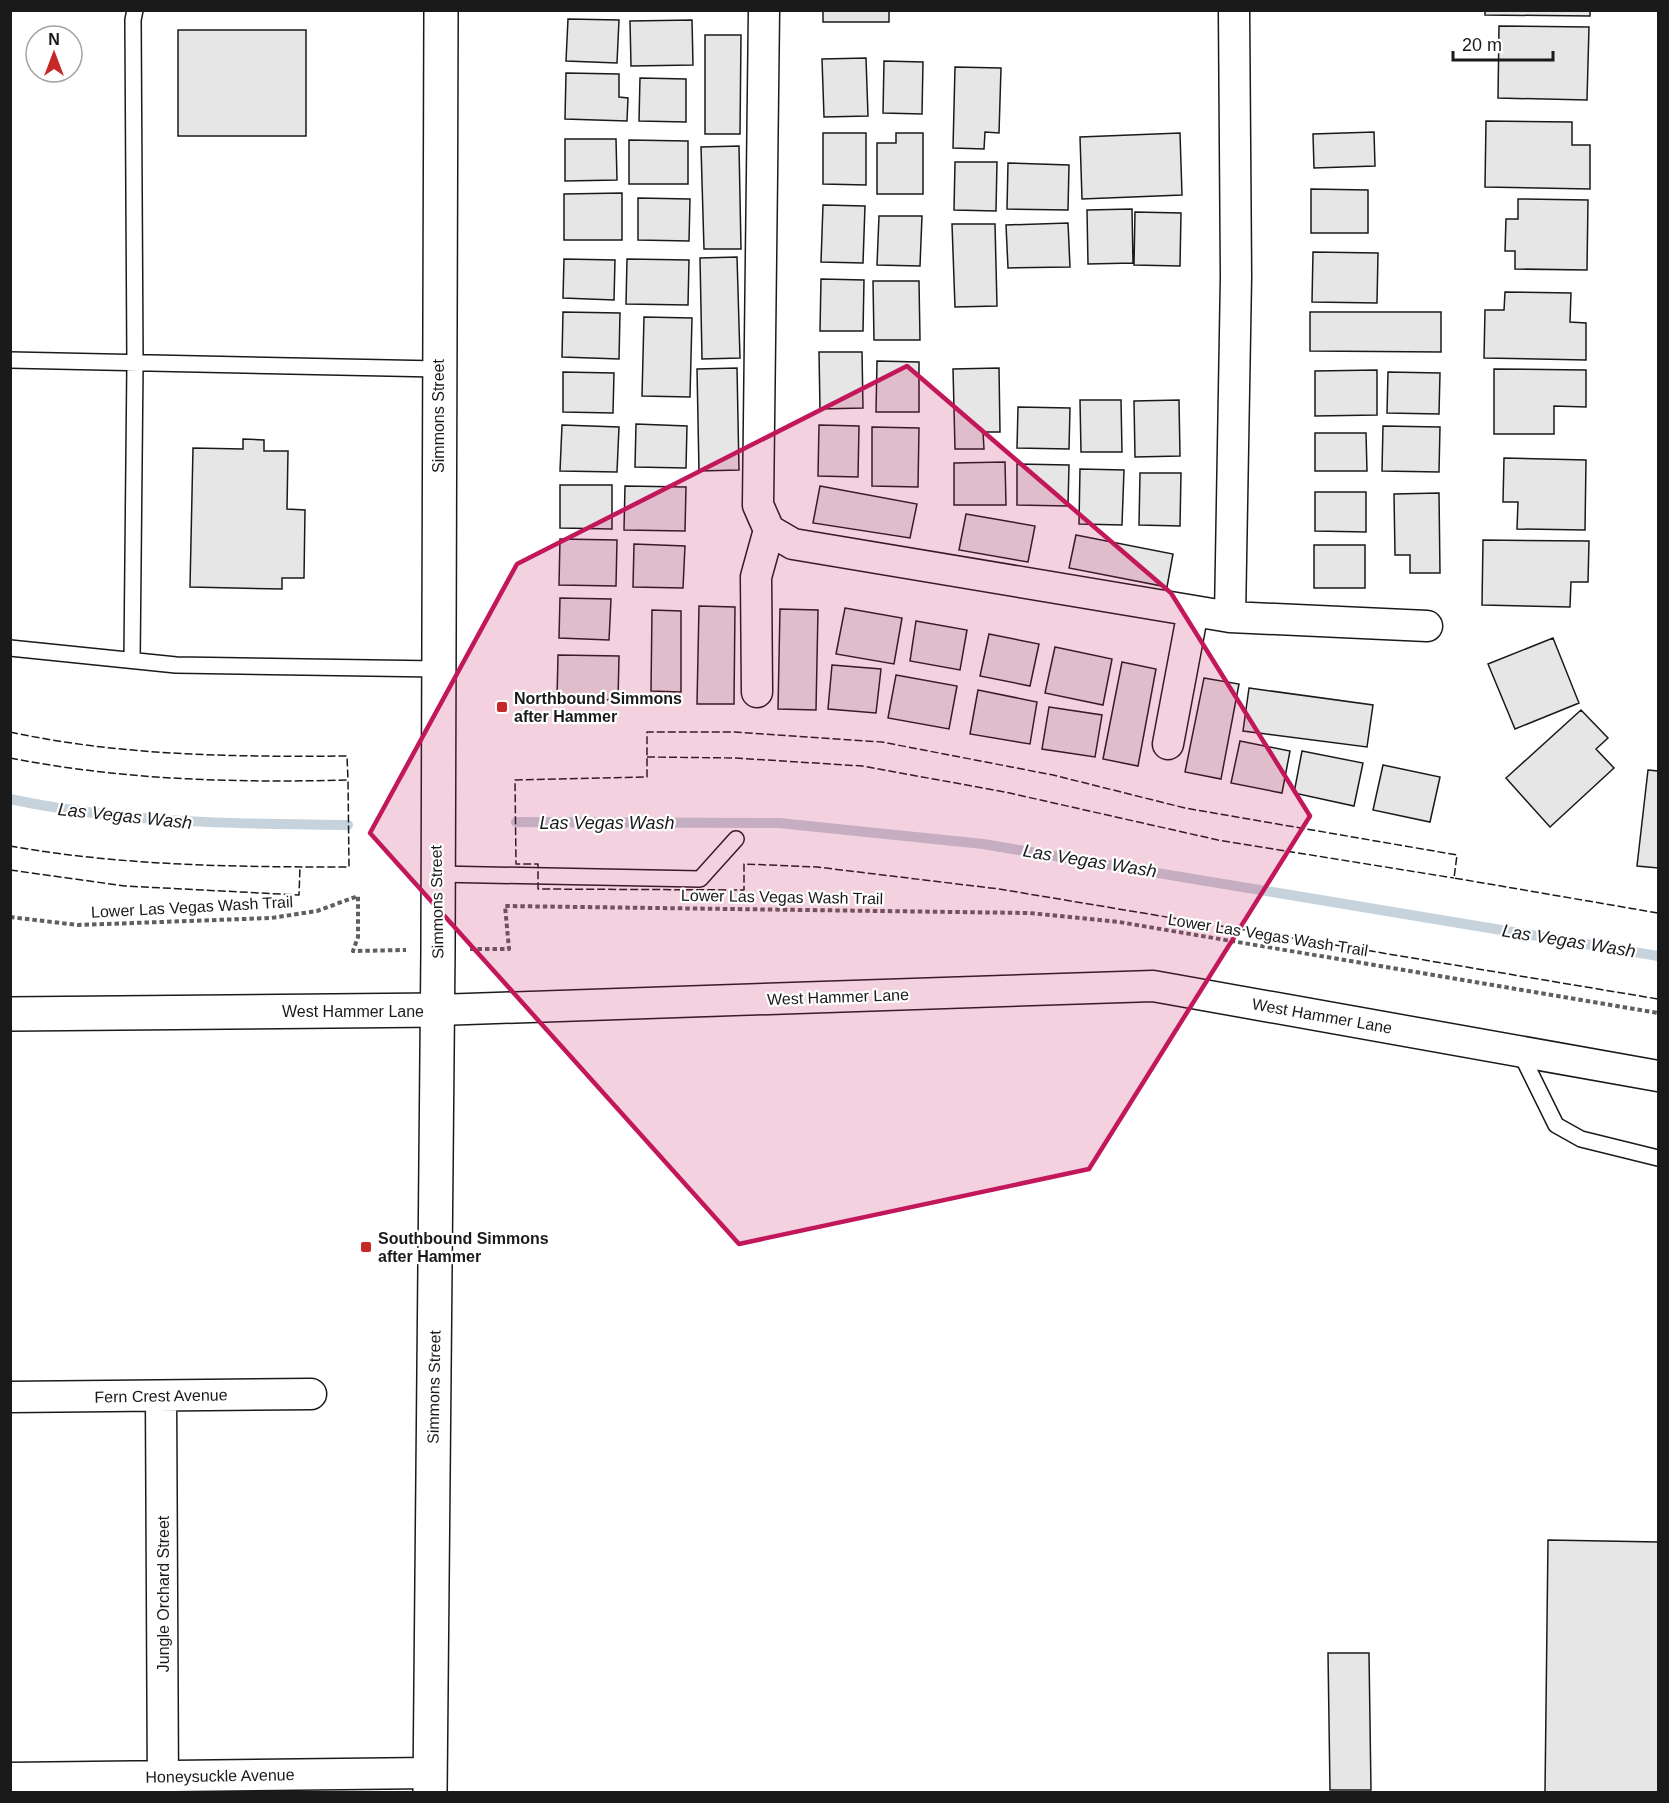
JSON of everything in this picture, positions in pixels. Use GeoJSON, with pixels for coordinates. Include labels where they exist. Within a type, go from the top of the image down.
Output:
{"type":"FeatureCollection","features":[{"type":"Feature","properties":{"kind":"main road","name":"Simmons Street"},"geometry":{"type":"LineString","coordinates":[[430,1783],[438,1010],[438,369],[441,10]]}},
{"type":"Feature","properties":{"kind":"main road","name":"West Hammer Lane"},"geometry":{"type":"LineString","coordinates":[[10,1014],[438,1010]]}},
{"type":"Feature","properties":{"kind":"street"},"geometry":{"type":"LineString","coordinates":[[764,10],[758,505],[769,530],[793,544],[1230,617],[1427,626]]}},
{"type":"Feature","properties":{"kind":"street"},"geometry":{"type":"LineString","coordinates":[[1230,617],[1236,277],[1234,10]]}},
{"type":"Feature","properties":{"kind":"street"},"geometry":{"type":"LineString","coordinates":[[757,692],[756,577],[769,530]]}},
{"type":"Feature","properties":{"kind":"street"},"geometry":{"type":"LineString","coordinates":[[1168,744],[1193,611]]}},
{"type":"Feature","properties":{"kind":"street","name":"West Hammer Lane"},"geometry":{"type":"LineString","coordinates":[[438,1010],[1153,986],[1659,1076]]}},
{"type":"Feature","properties":{"kind":"street","name":"Fern Crest Avenue"},"geometry":{"type":"LineString","coordinates":[[10,1397],[311,1394]]}},
{"type":"Feature","properties":{"kind":"street","name":"Jungle Orchard Street"},"geometry":{"type":"LineString","coordinates":[[161,1396],[163,1785]]}},
{"type":"Feature","properties":{"kind":"street","name":"Honeysuckle Avenue"},"geometry":{"type":"LineString","coordinates":[[10,1778],[163,1785],[430,1783]]}},
{"type":"Feature","properties":{"kind":"lane"},"geometry":{"type":"LineString","coordinates":[[132,660],[135,363],[133,20],[135,10]]}},
{"type":"Feature","properties":{"kind":"lane"},"geometry":{"type":"LineString","coordinates":[[10,360],[438,369]]}},
{"type":"Feature","properties":{"kind":"lane"},"geometry":{"type":"LineString","coordinates":[[10,648],[176,665],[438,669]]}},
{"type":"Feature","properties":{"kind":"lane"},"geometry":{"type":"LineString","coordinates":[[437,874],[700,879],[736,839]]}},
{"type":"Feature","properties":{"kind":"lane"},"geometry":{"type":"LineString","coordinates":[[1521,1052],[1556,1125],[1581,1139],[1659,1158]]}},
{"type":"Feature","properties":{"kind":"path","name":"Lower Las Vegas Wash Trail"},"geometry":{"type":"LineString","coordinates":[[10,917],[78,924],[271,918],[317,911],[358,896],[358,937],[353,951],[509,949],[505,906],[1029,913],[1119,922],[1659,1013]]}},
{"type":"Feature","properties":{"kind":"highlighted area"},"geometry":{"type":"Polygon","coordinates":[[[907,366],[1171,593],[1310,816],[1089,1169],[739,1244],[370,833],[517,564],[907,366]]]}},
{"type":"Feature","properties":{"kind":"building"},"geometry":{"type":"Polygon","coordinates":[[[823,10],[889,10],[889,22],[823,22],[823,10]]]}},
{"type":"Feature","properties":{"kind":"building"},"geometry":{"type":"Polygon","coordinates":[[[1485,10],[1590,10],[1590,16],[1485,15],[1485,10]]]}},
{"type":"Feature","properties":{"kind":"building"},"geometry":{"type":"Polygon","coordinates":[[[568,19],[619,20],[617,63],[566,61],[568,19]]]}},
{"type":"Feature","properties":{"kind":"building"},"geometry":{"type":"Polygon","coordinates":[[[692,20],[693,65],[631,66],[630,21],[692,20]]]}},
{"type":"Feature","properties":{"kind":"building"},"geometry":{"type":"Polygon","coordinates":[[[1499,26],[1589,27],[1587,100],[1498,98],[1499,26]]]}},
{"type":"Feature","properties":{"kind":"building"},"geometry":{"type":"Polygon","coordinates":[[[178,30],[306,30],[306,136],[178,136],[178,30]]]}},
{"type":"Feature","properties":{"kind":"building"},"geometry":{"type":"Polygon","coordinates":[[[705,35],[741,35],[740,134],[705,134],[705,35]]]}},
{"type":"Feature","properties":{"kind":"building"},"geometry":{"type":"Polygon","coordinates":[[[866,58],[868,116],[824,117],[822,59],[866,58]]]}},
{"type":"Feature","properties":{"kind":"building"},"geometry":{"type":"Polygon","coordinates":[[[884,61],[923,62],[922,114],[883,113],[884,61]]]}},
{"type":"Feature","properties":{"kind":"building"},"geometry":{"type":"Polygon","coordinates":[[[955,67],[1001,68],[999,133],[985,132],[984,149],[953,148],[955,67]]]}},
{"type":"Feature","properties":{"kind":"building"},"geometry":{"type":"Polygon","coordinates":[[[566,73],[619,74],[619,97],[628,98],[627,121],[565,119],[566,73]]]}},
{"type":"Feature","properties":{"kind":"building"},"geometry":{"type":"Polygon","coordinates":[[[640,78],[686,79],[686,122],[639,121],[640,78]]]}},
{"type":"Feature","properties":{"kind":"building"},"geometry":{"type":"Polygon","coordinates":[[[1486,121],[1572,122],[1572,145],[1590,145],[1590,189],[1485,187],[1486,121]]]}},
{"type":"Feature","properties":{"kind":"building"},"geometry":{"type":"Polygon","coordinates":[[[1374,132],[1375,166],[1314,168],[1313,134],[1374,132]]]}},
{"type":"Feature","properties":{"kind":"building"},"geometry":{"type":"Polygon","coordinates":[[[823,133],[866,133],[866,185],[823,184],[823,133]]]}},
{"type":"Feature","properties":{"kind":"building"},"geometry":{"type":"Polygon","coordinates":[[[896,133],[923,133],[923,194],[877,194],[877,143],[896,143],[896,133]]]}},
{"type":"Feature","properties":{"kind":"building"},"geometry":{"type":"Polygon","coordinates":[[[1180,133],[1182,195],[1082,199],[1080,137],[1180,133]]]}},
{"type":"Feature","properties":{"kind":"building"},"geometry":{"type":"Polygon","coordinates":[[[565,139],[616,139],[617,180],[565,181],[565,139]]]}},
{"type":"Feature","properties":{"kind":"building"},"geometry":{"type":"Polygon","coordinates":[[[629,140],[688,141],[688,184],[629,184],[629,140]]]}},
{"type":"Feature","properties":{"kind":"building"},"geometry":{"type":"Polygon","coordinates":[[[739,146],[741,249],[704,249],[701,147],[739,146]]]}},
{"type":"Feature","properties":{"kind":"building"},"geometry":{"type":"Polygon","coordinates":[[[955,162],[997,162],[996,211],[954,210],[955,162]]]}},
{"type":"Feature","properties":{"kind":"building"},"geometry":{"type":"Polygon","coordinates":[[[1008,163],[1069,165],[1068,210],[1007,209],[1008,163]]]}},
{"type":"Feature","properties":{"kind":"building"},"geometry":{"type":"Polygon","coordinates":[[[1311,189],[1368,190],[1368,233],[1311,233],[1311,189]]]}},
{"type":"Feature","properties":{"kind":"building"},"geometry":{"type":"Polygon","coordinates":[[[622,193],[622,240],[564,240],[564,194],[622,193]]]}},
{"type":"Feature","properties":{"kind":"building"},"geometry":{"type":"Polygon","coordinates":[[[638,198],[690,199],[689,241],[638,240],[638,198]]]}},
{"type":"Feature","properties":{"kind":"building"},"geometry":{"type":"Polygon","coordinates":[[[1518,199],[1588,200],[1587,270],[1515,269],[1515,251],[1505,251],[1506,219],[1518,219],[1518,199]]]}},
{"type":"Feature","properties":{"kind":"building"},"geometry":{"type":"Polygon","coordinates":[[[823,205],[865,206],[863,263],[821,262],[823,205]]]}},
{"type":"Feature","properties":{"kind":"building"},"geometry":{"type":"Polygon","coordinates":[[[1132,209],[1133,263],[1088,264],[1087,210],[1132,209]]]}},
{"type":"Feature","properties":{"kind":"building"},"geometry":{"type":"Polygon","coordinates":[[[1135,212],[1181,213],[1180,266],[1134,265],[1135,212]]]}},
{"type":"Feature","properties":{"kind":"building"},"geometry":{"type":"Polygon","coordinates":[[[879,216],[922,216],[920,266],[877,265],[879,216]]]}},
{"type":"Feature","properties":{"kind":"building"},"geometry":{"type":"Polygon","coordinates":[[[1068,223],[1070,267],[1008,268],[1006,225],[1068,223]]]}},
{"type":"Feature","properties":{"kind":"building"},"geometry":{"type":"Polygon","coordinates":[[[952,224],[995,224],[997,306],[955,307],[952,224]]]}},
{"type":"Feature","properties":{"kind":"building"},"geometry":{"type":"Polygon","coordinates":[[[1313,252],[1378,253],[1377,303],[1312,302],[1313,252]]]}},
{"type":"Feature","properties":{"kind":"building"},"geometry":{"type":"Polygon","coordinates":[[[737,257],[740,358],[702,359],[700,258],[737,257]]]}},
{"type":"Feature","properties":{"kind":"building"},"geometry":{"type":"Polygon","coordinates":[[[564,259],[615,260],[614,300],[563,298],[564,259]]]}},
{"type":"Feature","properties":{"kind":"building"},"geometry":{"type":"Polygon","coordinates":[[[627,259],[689,260],[688,305],[626,304],[627,259]]]}},
{"type":"Feature","properties":{"kind":"building"},"geometry":{"type":"Polygon","coordinates":[[[821,279],[864,280],[863,331],[820,331],[821,279]]]}},
{"type":"Feature","properties":{"kind":"building"},"geometry":{"type":"Polygon","coordinates":[[[873,281],[919,281],[920,340],[874,340],[873,281]]]}},
{"type":"Feature","properties":{"kind":"building"},"geometry":{"type":"Polygon","coordinates":[[[1505,292],[1571,293],[1570,322],[1586,323],[1586,360],[1484,358],[1485,310],[1504,310],[1505,292]]]}},
{"type":"Feature","properties":{"kind":"building"},"geometry":{"type":"Polygon","coordinates":[[[563,312],[620,313],[619,359],[562,357],[563,312]]]}},
{"type":"Feature","properties":{"kind":"building"},"geometry":{"type":"Polygon","coordinates":[[[1310,312],[1441,312],[1441,352],[1310,351],[1310,312]]]}},
{"type":"Feature","properties":{"kind":"building"},"geometry":{"type":"Polygon","coordinates":[[[644,317],[692,318],[690,397],[642,396],[644,317]]]}},
{"type":"Feature","properties":{"kind":"building"},"geometry":{"type":"Polygon","coordinates":[[[819,352],[862,352],[863,408],[820,409],[819,352]]]}},
{"type":"Feature","properties":{"kind":"building"},"geometry":{"type":"Polygon","coordinates":[[[877,361],[919,362],[919,412],[876,412],[877,361]]]}},
{"type":"Feature","properties":{"kind":"building"},"geometry":{"type":"Polygon","coordinates":[[[737,368],[739,470],[699,471],[697,369],[737,368]]]}},
{"type":"Feature","properties":{"kind":"building"},"geometry":{"type":"Polygon","coordinates":[[[999,368],[1000,432],[983,432],[984,449],[955,449],[953,369],[999,368]]]}},
{"type":"Feature","properties":{"kind":"building"},"geometry":{"type":"Polygon","coordinates":[[[1494,369],[1586,370],[1586,407],[1554,406],[1554,434],[1494,434],[1494,369]]]}},
{"type":"Feature","properties":{"kind":"building"},"geometry":{"type":"Polygon","coordinates":[[[1377,370],[1377,415],[1315,416],[1315,371],[1377,370]]]}},
{"type":"Feature","properties":{"kind":"building"},"geometry":{"type":"Polygon","coordinates":[[[563,372],[614,373],[613,413],[563,412],[563,372]]]}},
{"type":"Feature","properties":{"kind":"building"},"geometry":{"type":"Polygon","coordinates":[[[1388,372],[1440,373],[1439,414],[1387,413],[1388,372]]]}},
{"type":"Feature","properties":{"kind":"building"},"geometry":{"type":"Polygon","coordinates":[[[1080,400],[1121,400],[1122,452],[1081,452],[1080,400]]]}},
{"type":"Feature","properties":{"kind":"building"},"geometry":{"type":"Polygon","coordinates":[[[1179,400],[1180,456],[1135,457],[1134,401],[1179,400]]]}},
{"type":"Feature","properties":{"kind":"building"},"geometry":{"type":"Polygon","coordinates":[[[1018,407],[1070,408],[1069,449],[1017,448],[1018,407]]]}},
{"type":"Feature","properties":{"kind":"building"},"geometry":{"type":"Polygon","coordinates":[[[636,424],[687,426],[686,468],[635,467],[636,424]]]}},
{"type":"Feature","properties":{"kind":"building"},"geometry":{"type":"Polygon","coordinates":[[[562,425],[619,427],[617,472],[560,471],[562,425]]]}},
{"type":"Feature","properties":{"kind":"building"},"geometry":{"type":"Polygon","coordinates":[[[819,425],[859,426],[858,477],[818,476],[819,425]]]}},
{"type":"Feature","properties":{"kind":"building"},"geometry":{"type":"Polygon","coordinates":[[[1383,426],[1440,427],[1439,472],[1382,471],[1383,426]]]}},
{"type":"Feature","properties":{"kind":"building"},"geometry":{"type":"Polygon","coordinates":[[[872,427],[919,428],[918,487],[872,486],[872,427]]]}},
{"type":"Feature","properties":{"kind":"building"},"geometry":{"type":"Polygon","coordinates":[[[1315,433],[1366,433],[1367,471],[1315,471],[1315,433]]]}},
{"type":"Feature","properties":{"kind":"building"},"geometry":{"type":"Polygon","coordinates":[[[243,439],[264,440],[264,451],[288,451],[287,509],[305,510],[304,578],[282,578],[282,589],[190,587],[193,448],[243,449],[243,439]]]}},
{"type":"Feature","properties":{"kind":"building"},"geometry":{"type":"Polygon","coordinates":[[[1504,458],[1586,460],[1585,530],[1517,529],[1518,502],[1503,502],[1504,458]]]}},
{"type":"Feature","properties":{"kind":"building"},"geometry":{"type":"Polygon","coordinates":[[[1005,462],[1006,505],[954,505],[954,463],[1005,462]]]}},
{"type":"Feature","properties":{"kind":"building"},"geometry":{"type":"Polygon","coordinates":[[[1017,464],[1069,465],[1068,506],[1017,505],[1017,464]]]}},
{"type":"Feature","properties":{"kind":"building"},"geometry":{"type":"Polygon","coordinates":[[[1080,469],[1124,470],[1122,525],[1079,524],[1080,469]]]}},
{"type":"Feature","properties":{"kind":"building"},"geometry":{"type":"Polygon","coordinates":[[[1140,473],[1181,473],[1180,526],[1139,525],[1140,473]]]}},
{"type":"Feature","properties":{"kind":"building"},"geometry":{"type":"Polygon","coordinates":[[[560,485],[612,485],[612,529],[560,528],[560,485]]]}},
{"type":"Feature","properties":{"kind":"building"},"geometry":{"type":"Polygon","coordinates":[[[625,486],[686,487],[685,531],[624,530],[625,486]]]}},
{"type":"Feature","properties":{"kind":"building"},"geometry":{"type":"Polygon","coordinates":[[[820,486],[917,504],[910,538],[813,523],[820,486]]]}},
{"type":"Feature","properties":{"kind":"building"},"geometry":{"type":"Polygon","coordinates":[[[1315,492],[1366,492],[1366,532],[1315,531],[1315,492]]]}},
{"type":"Feature","properties":{"kind":"building"},"geometry":{"type":"Polygon","coordinates":[[[1439,493],[1440,573],[1410,573],[1410,555],[1395,555],[1394,494],[1439,493]]]}},
{"type":"Feature","properties":{"kind":"building"},"geometry":{"type":"Polygon","coordinates":[[[966,514],[1035,526],[1028,562],[959,550],[966,514]]]}},
{"type":"Feature","properties":{"kind":"building"},"geometry":{"type":"Polygon","coordinates":[[[1076,535],[1173,554],[1167,587],[1069,568],[1076,535]]]}},
{"type":"Feature","properties":{"kind":"building"},"geometry":{"type":"Polygon","coordinates":[[[560,539],[617,540],[616,586],[559,585],[560,539]]]}},
{"type":"Feature","properties":{"kind":"building"},"geometry":{"type":"Polygon","coordinates":[[[1483,540],[1589,541],[1588,582],[1571,582],[1570,607],[1482,605],[1483,540]]]}},
{"type":"Feature","properties":{"kind":"building"},"geometry":{"type":"Polygon","coordinates":[[[634,544],[685,546],[683,588],[633,587],[634,544]]]}},
{"type":"Feature","properties":{"kind":"building"},"geometry":{"type":"Polygon","coordinates":[[[1314,545],[1365,545],[1365,588],[1314,588],[1314,545]]]}},
{"type":"Feature","properties":{"kind":"building"},"geometry":{"type":"Polygon","coordinates":[[[560,598],[611,599],[609,640],[559,638],[560,598]]]}},
{"type":"Feature","properties":{"kind":"building"},"geometry":{"type":"Polygon","coordinates":[[[699,606],[735,607],[734,704],[697,704],[699,606]]]}},
{"type":"Feature","properties":{"kind":"building"},"geometry":{"type":"Polygon","coordinates":[[[845,608],[902,618],[894,664],[836,654],[845,608]]]}},
{"type":"Feature","properties":{"kind":"building"},"geometry":{"type":"Polygon","coordinates":[[[780,609],[818,610],[816,710],[778,709],[780,609]]]}},
{"type":"Feature","properties":{"kind":"building"},"geometry":{"type":"Polygon","coordinates":[[[652,610],[681,611],[681,692],[651,691],[652,610]]]}},
{"type":"Feature","properties":{"kind":"building"},"geometry":{"type":"Polygon","coordinates":[[[916,621],[967,630],[960,670],[910,661],[916,621]]]}},
{"type":"Feature","properties":{"kind":"building"},"geometry":{"type":"Polygon","coordinates":[[[989,634],[1039,644],[1030,686],[980,676],[989,634]]]}},
{"type":"Feature","properties":{"kind":"building"},"geometry":{"type":"Polygon","coordinates":[[[1553,638],[1579,703],[1515,729],[1488,664],[1553,638]]]}},
{"type":"Feature","properties":{"kind":"building"},"geometry":{"type":"Polygon","coordinates":[[[1055,647],[1112,659],[1103,705],[1045,693],[1055,647]]]}},
{"type":"Feature","properties":{"kind":"building"},"geometry":{"type":"Polygon","coordinates":[[[558,655],[619,656],[618,700],[557,699],[558,655]]]}},
{"type":"Feature","properties":{"kind":"building"},"geometry":{"type":"Polygon","coordinates":[[[1122,662],[1156,669],[1138,766],[1103,759],[1122,662]]]}},
{"type":"Feature","properties":{"kind":"building"},"geometry":{"type":"Polygon","coordinates":[[[832,665],[881,669],[876,713],[828,709],[832,665]]]}},
{"type":"Feature","properties":{"kind":"building"},"geometry":{"type":"Polygon","coordinates":[[[896,675],[957,686],[949,729],[888,718],[896,675]]]}},
{"type":"Feature","properties":{"kind":"building"},"geometry":{"type":"Polygon","coordinates":[[[1204,678],[1239,684],[1221,779],[1185,772],[1204,678]]]}},
{"type":"Feature","properties":{"kind":"building"},"geometry":{"type":"Polygon","coordinates":[[[1249,688],[1373,705],[1367,747],[1243,731],[1249,688]]]}},
{"type":"Feature","properties":{"kind":"building"},"geometry":{"type":"Polygon","coordinates":[[[978,690],[1037,702],[1030,744],[970,734],[978,690]]]}},
{"type":"Feature","properties":{"kind":"building"},"geometry":{"type":"Polygon","coordinates":[[[1049,707],[1102,715],[1095,757],[1042,749],[1049,707]]]}},
{"type":"Feature","properties":{"kind":"building"},"geometry":{"type":"Polygon","coordinates":[[[1581,710],[1608,738],[1596,749],[1614,768],[1550,827],[1506,778],[1581,710]]]}},
{"type":"Feature","properties":{"kind":"building"},"geometry":{"type":"Polygon","coordinates":[[[1240,741],[1290,751],[1282,793],[1231,783],[1240,741]]]}},
{"type":"Feature","properties":{"kind":"building"},"geometry":{"type":"Polygon","coordinates":[[[1302,751],[1363,763],[1354,806],[1294,793],[1302,751]]]}},
{"type":"Feature","properties":{"kind":"building"},"geometry":{"type":"Polygon","coordinates":[[[1383,765],[1440,777],[1430,822],[1373,810],[1383,765]]]}},
{"type":"Feature","properties":{"kind":"building"},"geometry":{"type":"Polygon","coordinates":[[[1648,770],[1658,771],[1658,868],[1637,866],[1648,770]]]}},
{"type":"Feature","properties":{"kind":"building"},"geometry":{"type":"Polygon","coordinates":[[[1548,1540],[1658,1542],[1658,1792],[1545,1792],[1548,1540]]]}},
{"type":"Feature","properties":{"kind":"building"},"geometry":{"type":"Polygon","coordinates":[[[1328,1653],[1369,1653],[1371,1790],[1330,1790],[1328,1653]]]}},
{"type":"Feature","properties":{"kind":"waterway","name":"Las Vegas Wash"},"geometry":{"type":"LineString","coordinates":[[10,799],[136,818],[221,823],[348,825]]}},
{"type":"Feature","properties":{"kind":"waterway","name":"Las Vegas Wash"},"geometry":{"type":"LineString","coordinates":[[516,822],[779,823],[983,844],[1658,956]]}},
{"type":"Feature","properties":{"kind":"fence"},"geometry":{"type":"LineString","coordinates":[[10,732],[94,746],[178,753],[347,756],[348,780]]}},
{"type":"Feature","properties":{"kind":"fence"},"geometry":{"type":"LineString","coordinates":[[1658,913],[1454,878],[1457,855],[1185,808],[1053,775],[882,742],[734,732],[647,732],[647,777],[515,780],[516,864],[538,864],[538,889],[744,890],[744,864],[817,867],[999,889],[1658,999]]}},
{"type":"Feature","properties":{"kind":"fence"},"geometry":{"type":"LineString","coordinates":[[647,757],[735,758],[862,766],[1005,792],[1218,840],[1454,878]]}},
{"type":"Feature","properties":{"kind":"fence"},"geometry":{"type":"LineString","coordinates":[[10,758],[94,771],[179,778],[263,781],[348,780],[349,867],[180,864],[95,858],[10,846]]}},
{"type":"Feature","properties":{"kind":"fence"},"geometry":{"type":"LineString","coordinates":[[10,870],[125,886],[299,895],[300,867]]}},
{"type":"Feature","properties":{"kind":"place","name":"Northbound Simmons after Hammer"},"geometry":{"type":"Point","coordinates":[502,707]}},
{"type":"Feature","properties":{"kind":"place","name":"Southbound Simmons after Hammer"},"geometry":{"type":"Point","coordinates":[366,1247]}}]}
